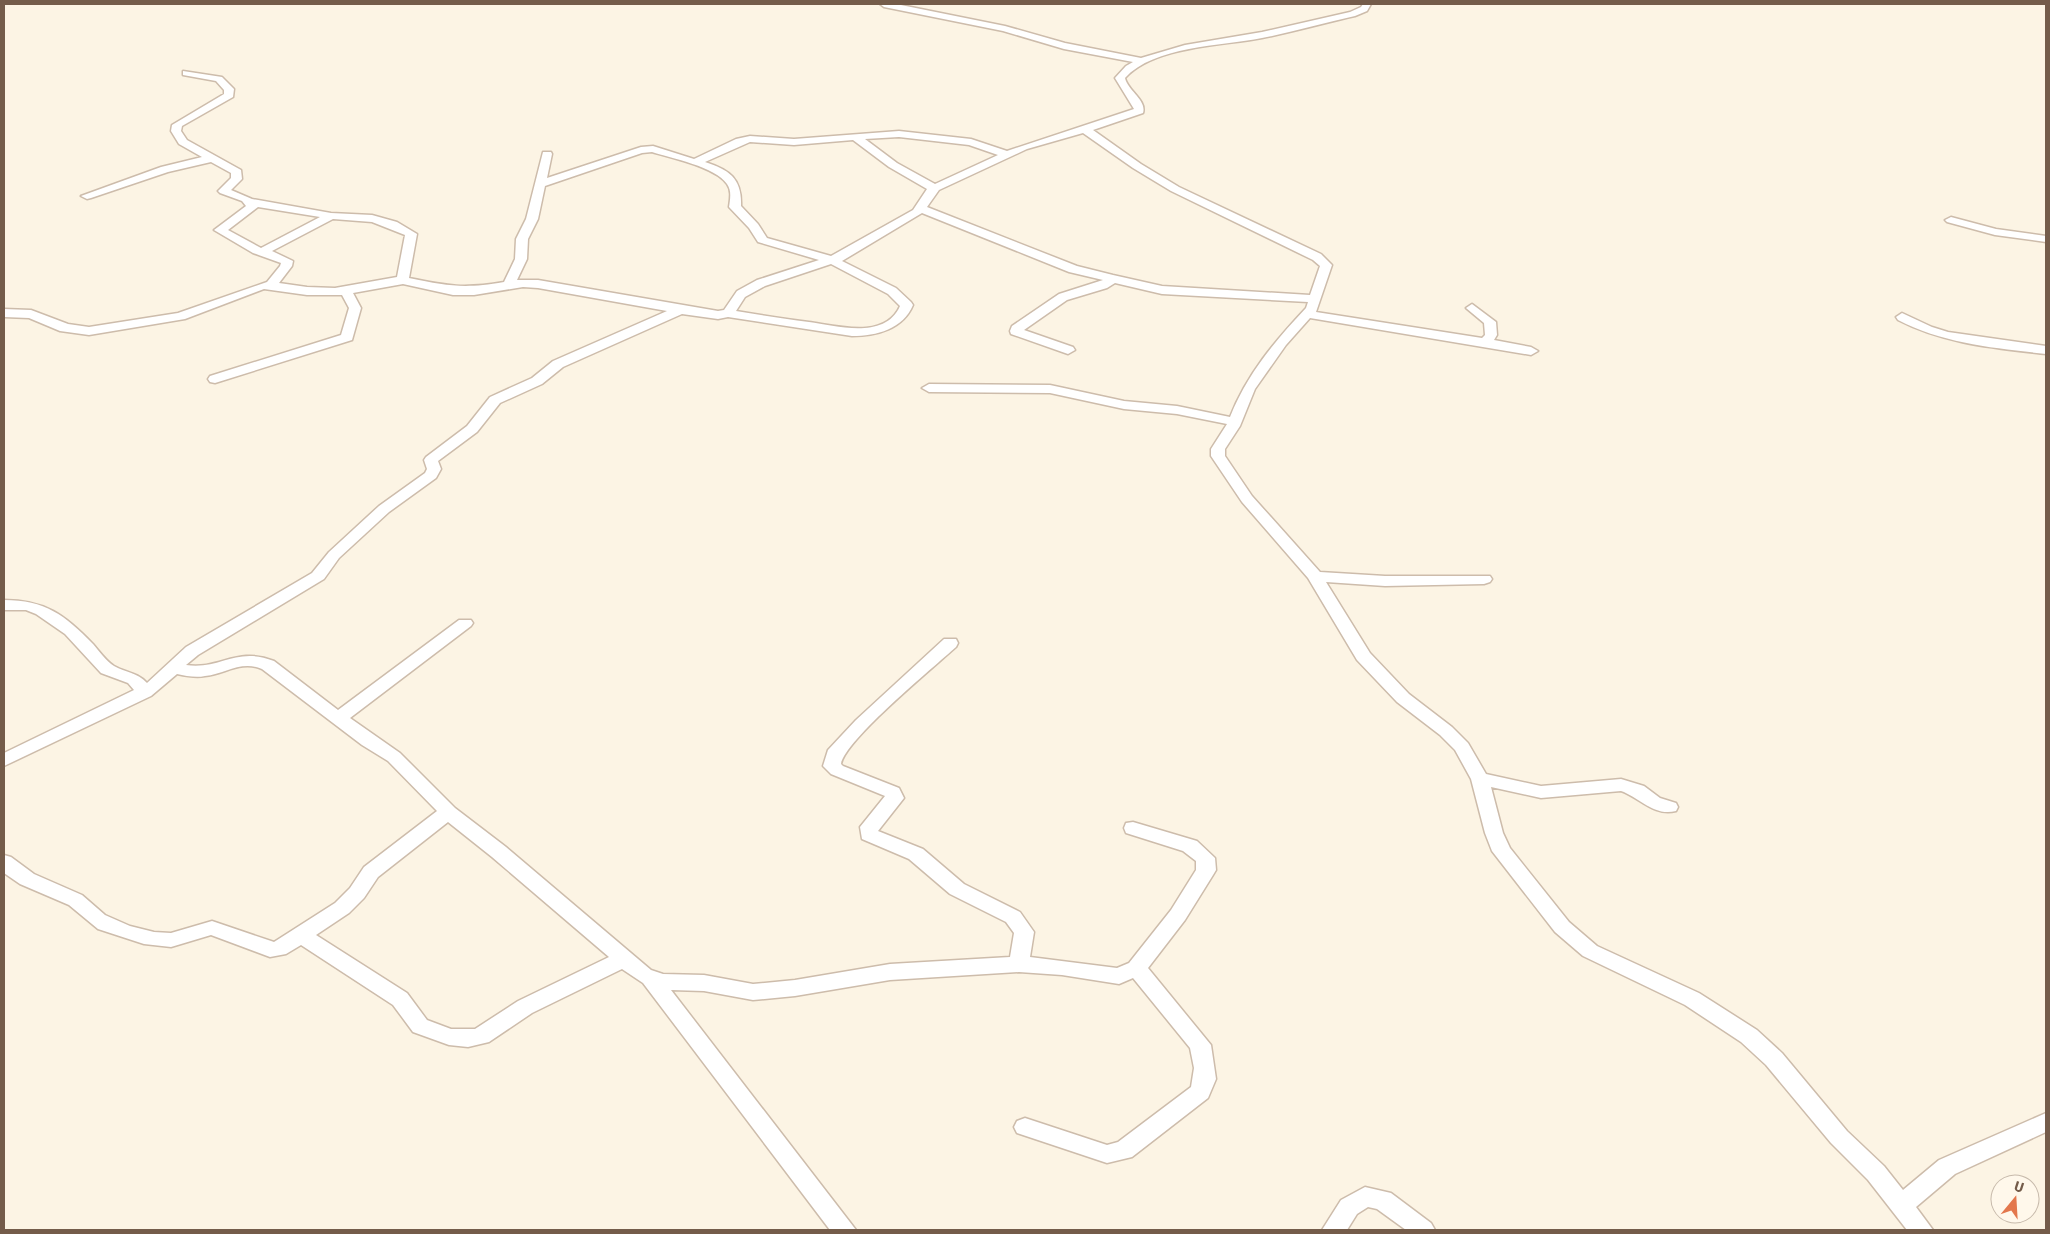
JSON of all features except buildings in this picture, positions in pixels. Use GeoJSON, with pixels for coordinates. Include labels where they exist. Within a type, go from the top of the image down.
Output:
{"type":"FeatureCollection","features":[{"type":"Feature","properties":{"kind":"street"},"geometry":{"type":"LineString","coordinates":[[884,4],[1005,29],[1064,46],[1142,61]]}},
{"type":"Feature","properties":{"kind":"street"},"geometry":{"type":"LineString","coordinates":[[728,313],[741,294],[761,283],[832,260],[853,251],[921,209],[928,194],[934,188],[1006,154],[1139,111],[1138,104],[1123,86],[1120,78],[1126,70],[1142,61],[1170,52],[1258,36],[1352,14],[1364,9],[1367,4]]}},
{"type":"Feature","properties":{"kind":"street"},"geometry":{"type":"LineString","coordinates":[[186,73],[219,79],[229,89],[229,96],[224,100],[175,127],[179,139],[238,174],[225,192],[251,202],[331,216],[365,216],[396,226],[411,234],[403,280]]}},
{"type":"Feature","properties":{"kind":"street"},"geometry":{"type":"LineString","coordinates":[[1085,129],[1137,166],[1175,189],[1262,234],[1321,259],[1326,265],[1316,299],[1308,314],[1281,342],[1248,389],[1235,422],[1218,450],[1221,462],[1247,499],[1315,576],[1363,656],[1403,698],[1455,738],[1468,755],[1480,780],[1494,833],[1502,851],[1562,927],[1590,951],[1692,999],[1749,1036],[1774,1059],[1840,1137],[1876,1173],[1921,1230]]}},
{"type":"Feature","properties":{"kind":"street"},"geometry":{"type":"LineString","coordinates":[[696,162],[740,141],[750,139],[794,142],[898,134],[971,142],[1006,154]]}},
{"type":"Feature","properties":{"kind":"street"},"geometry":{"type":"LineString","coordinates":[[855,136],[887,163],[907,176],[934,188]]}},
{"type":"Feature","properties":{"kind":"street"},"geometry":{"type":"LineString","coordinates":[[4,313],[30,314],[65,328],[89,331],[181,316],[206,308],[256,287],[271,285],[307,291],[346,291],[403,280],[453,291],[538,284],[680,310],[718,315],[728,313],[840,331],[862,332],[880,330],[904,313],[907,305],[892,290],[832,260],[773,245],[762,240],[754,226],[735,207],[736,191],[732,182],[723,174],[661,150],[642,150],[541,184]]}},
{"type":"Feature","properties":{"kind":"street"},"geometry":{"type":"LineString","coordinates":[[508,286],[521,259],[522,239],[532,219],[547,154]]}},
{"type":"Feature","properties":{"kind":"street"},"geometry":{"type":"LineString","coordinates":[[87,196],[165,169],[213,158]]}},
{"type":"Feature","properties":{"kind":"street"},"geometry":{"type":"LineString","coordinates":[[251,202],[253,207],[251,210],[220,230],[262,252],[287,261],[286,266],[271,285]]}},
{"type":"Feature","properties":{"kind":"street"},"geometry":{"type":"LineString","coordinates":[[921,209],[1078,272],[1162,290],[1316,299]]}},
{"type":"Feature","properties":{"kind":"street"},"geometry":{"type":"LineString","coordinates":[[262,252],[331,216]]}},
{"type":"Feature","properties":{"kind":"street"},"geometry":{"type":"LineString","coordinates":[[1951,220],[1995,232],[2046,239]]}},
{"type":"Feature","properties":{"kind":"street"},"geometry":{"type":"LineString","coordinates":[[1068,350],[1016,331],[1063,297],[1103,285],[1113,279]]}},
{"type":"Feature","properties":{"kind":"street"},"geometry":{"type":"LineString","coordinates":[[216,379],[347,337],[355,308],[346,291]]}},
{"type":"Feature","properties":{"kind":"street"},"geometry":{"type":"LineString","coordinates":[[1472,308],[1490,322],[1491,335],[1487,341]]}},
{"type":"Feature","properties":{"kind":"street"},"geometry":{"type":"LineString","coordinates":[[4,760],[145,692],[174,669],[192,651],[318,576],[334,555],[384,510],[432,475],[434,469],[431,460],[436,454],[472,429],[495,400],[537,381],[558,364],[680,310]]}},
{"type":"Feature","properties":{"kind":"street"},"geometry":{"type":"LineString","coordinates":[[1308,314],[1429,335],[1487,341],[1531,351]]}},
{"type":"Feature","properties":{"kind":"street"},"geometry":{"type":"LineString","coordinates":[[1902,317],[1927,330],[1947,336],[2046,350]]}},
{"type":"Feature","properties":{"kind":"street"},"geometry":{"type":"LineString","coordinates":[[929,388],[1050,389],[1124,405],[1177,410],[1235,422]]}},
{"type":"Feature","properties":{"kind":"street"},"geometry":{"type":"LineString","coordinates":[[1315,576],[1385,581],[1484,579]]}},
{"type":"Feature","properties":{"kind":"street"},"geometry":{"type":"LineString","coordinates":[[4,605],[28,605],[42,611],[71,631],[107,669],[134,679],[145,692]]}},
{"type":"Feature","properties":{"kind":"street"},"geometry":{"type":"LineString","coordinates":[[339,718],[465,623]]}},
{"type":"Feature","properties":{"kind":"street"},"geometry":{"type":"LineString","coordinates":[[950,643],[857,730],[834,754],[832,766],[837,770],[893,792],[895,798],[869,827],[869,834],[916,854],[957,889],[1012,917],[1022,927],[1024,938],[1019,964]]}},
{"type":"Feature","properties":{"kind":"street"},"geometry":{"type":"LineString","coordinates":[[174,669],[206,671],[248,658],[256,659],[268,665],[368,742],[394,757],[448,812],[499,852],[624,960],[651,979],[844,1230]]}},
{"type":"Feature","properties":{"kind":"street"},"geometry":{"type":"LineString","coordinates":[[1480,780],[1541,792],[1622,785],[1638,790],[1652,802],[1669,807]]}},
{"type":"Feature","properties":{"kind":"street"},"geometry":{"type":"LineString","coordinates":[[4,862],[26,880],[71,898],[84,906],[96,919],[121,930],[170,940],[202,928],[212,928],[270,950],[279,949],[342,908],[357,893],[371,872],[448,812]]}},
{"type":"Feature","properties":{"kind":"street"},"geometry":{"type":"LineString","coordinates":[[651,979],[661,982],[704,983],[738,990],[765,992],[890,972],[1019,964],[1062,967],[1119,976],[1136,968],[1178,915],[1206,870],[1205,858],[1190,846],[1133,828]]}},
{"type":"Feature","properties":{"kind":"street"},"geometry":{"type":"LineString","coordinates":[[301,935],[369,981],[400,999],[420,1026],[449,1036],[468,1039],[482,1036],[525,1007],[624,960]]}},
{"type":"Feature","properties":{"kind":"street"},"geometry":{"type":"LineString","coordinates":[[1025,1127],[1107,1154],[1124,1150],[1200,1092],[1205,1073],[1200,1045],[1136,968]]}},
{"type":"Feature","properties":{"kind":"street"},"geometry":{"type":"LineString","coordinates":[[1901,1206],[1947,1167],[2046,1122]]}},
{"type":"Feature","properties":{"kind":"street"},"geometry":{"type":"LineString","coordinates":[[1334,1230],[1349,1207],[1365,1197],[1383,1200],[1423,1230]]}}]}
